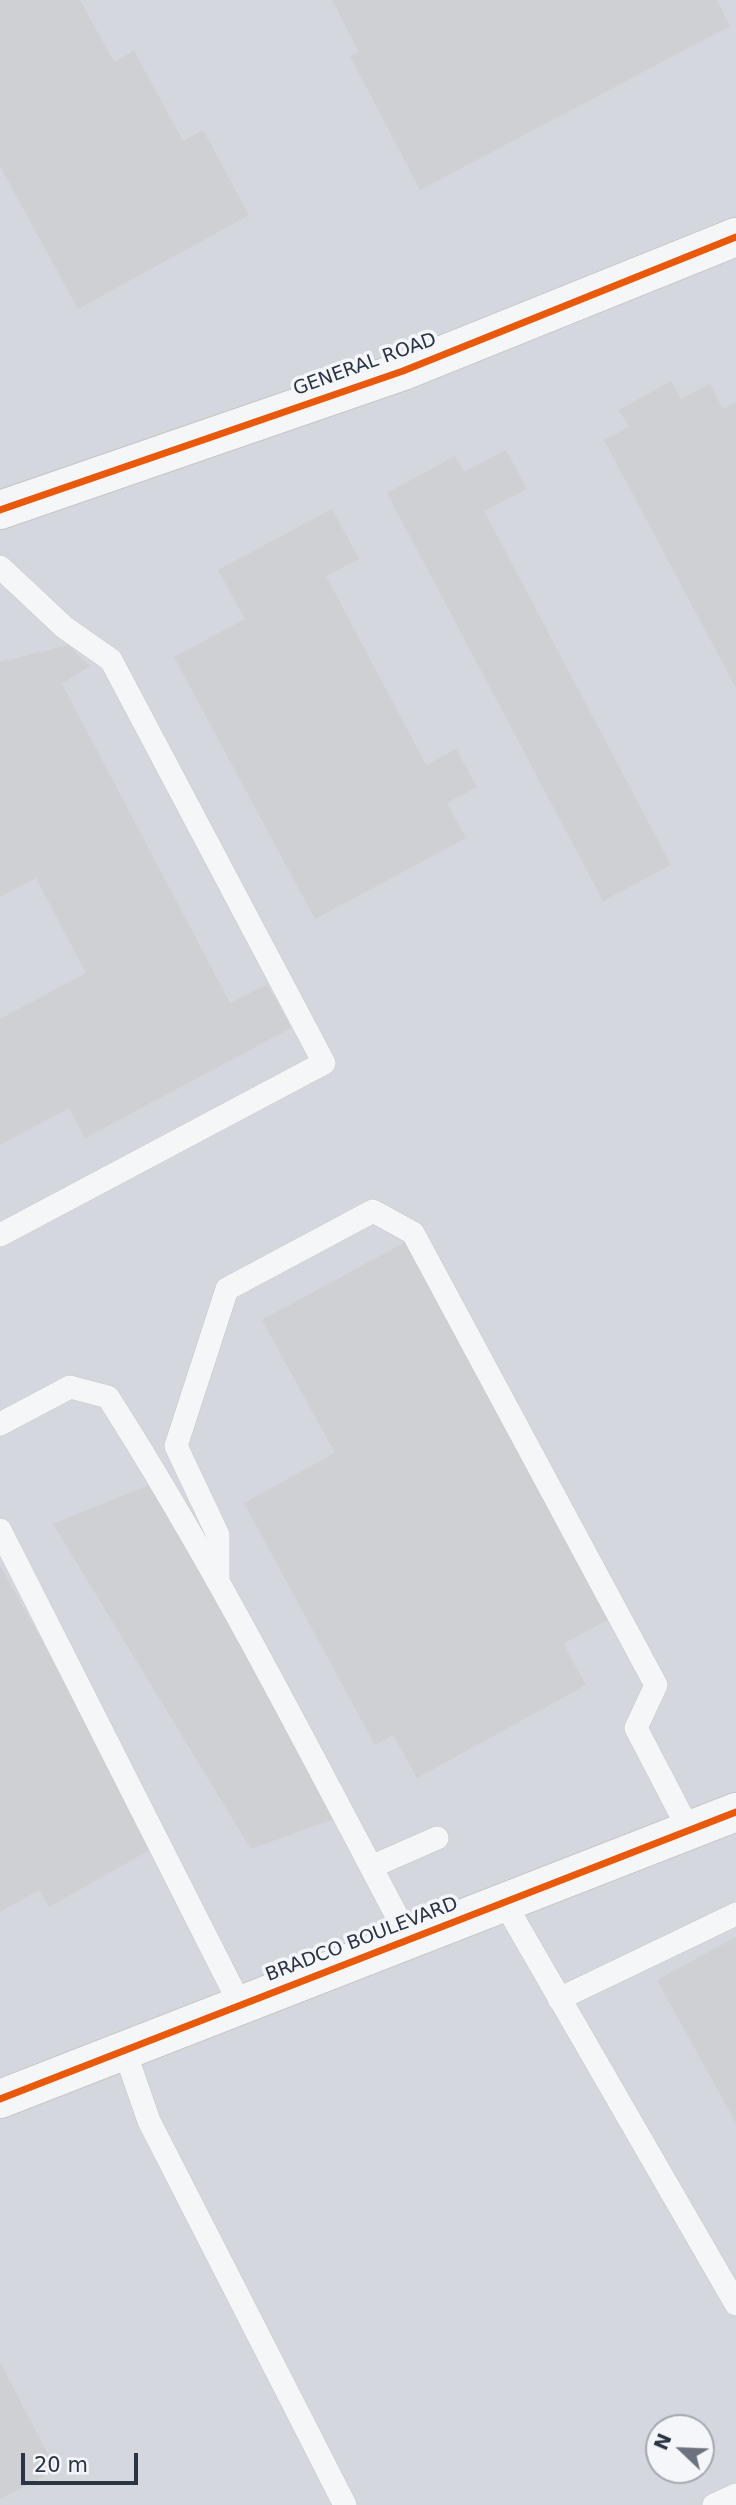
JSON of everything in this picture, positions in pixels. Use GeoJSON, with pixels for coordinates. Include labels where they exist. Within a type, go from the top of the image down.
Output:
{"type":"FeatureCollection","features":[{"type":"Feature","properties":{"kind":"street","name":"GENERAL ROAD"},"geometry":{"type":"LineString","coordinates":[[0,510],[403,371],[736,237]]}},
{"type":"Feature","properties":{"kind":"street","name":"BRADCO BOULEVARD"},"geometry":{"type":"LineString","coordinates":[[0,2099],[736,1812]]}},
{"type":"Feature","properties":{"kind":"lane"},"geometry":{"type":"LineString","coordinates":[[0,568],[64,627],[111,660],[324,1063],[0,1235]]}},
{"type":"Feature","properties":{"kind":"lane"},"geometry":{"type":"LineString","coordinates":[[218,1579],[218,1535],[176,1446],[227,1289],[373,1211],[413,1233],[656,1685],[636,1728],[689,1830]]}},
{"type":"Feature","properties":{"kind":"lane"},"geometry":{"type":"LineString","coordinates":[[0,1424],[70,1387],[108,1397],[218,1579],[409,1939]]}},
{"type":"Feature","properties":{"kind":"lane"},"geometry":{"type":"LineString","coordinates":[[0,1530],[240,2004]]}},
{"type":"Feature","properties":{"kind":"lane"},"geometry":{"type":"LineString","coordinates":[[371,1867],[437,1838]]}},
{"type":"Feature","properties":{"kind":"lane"},"geometry":{"type":"LineString","coordinates":[[504,1902],[736,2304]]}},
{"type":"Feature","properties":{"kind":"lane"},"geometry":{"type":"LineString","coordinates":[[559,1999],[736,1914]]}},
{"type":"Feature","properties":{"kind":"lane"},"geometry":{"type":"LineString","coordinates":[[125,2052],[149,2120],[345,2505]]}},
{"type":"Feature","properties":{"kind":"lane"},"geometry":{"type":"LineString","coordinates":[[714,2505],[736,2495]]}},
{"type":"Feature","properties":{"kind":"shaded area"},"geometry":{"type":"Polygon","coordinates":[[[0,0],[736,0],[736,2505],[0,2505],[0,0]]]}},
{"type":"Feature","properties":{"kind":"building"},"geometry":{"type":"Polygon","coordinates":[[[0,0],[80,0],[114,62],[134,51],[183,141],[203,130],[249,215],[78,309],[0,166],[0,0]]]}},
{"type":"Feature","properties":{"kind":"building"},"geometry":{"type":"Polygon","coordinates":[[[332,0],[717,0],[730,26],[420,190],[350,56],[359,52],[332,0]]]}},
{"type":"Feature","properties":{"kind":"building"},"geometry":{"type":"Polygon","coordinates":[[[671,381],[681,399],[710,384],[723,409],[736,402],[736,688],[604,440],[629,427],[619,410],[671,381]]]}},
{"type":"Feature","properties":{"kind":"building"},"geometry":{"type":"Polygon","coordinates":[[[506,450],[527,489],[484,511],[671,865],[603,901],[387,493],[455,456],[464,472],[506,450]]]}},
{"type":"Feature","properties":{"kind":"building"},"geometry":{"type":"Polygon","coordinates":[[[332,509],[359,559],[326,576],[426,765],[456,749],[477,787],[447,803],[466,838],[315,919],[174,657],[245,619],[218,570],[332,509]]]}},
{"type":"Feature","properties":{"kind":"building"},"geometry":{"type":"Polygon","coordinates":[[[68,645],[90,666],[62,684],[230,1003],[267,984],[291,1028],[85,1138],[69,1108],[0,1145],[0,1019],[86,973],[36,878],[0,897],[0,662],[68,645]]]}},
{"type":"Feature","properties":{"kind":"building"},"geometry":{"type":"Polygon","coordinates":[[[409,1240],[613,1617],[563,1644],[586,1685],[417,1778],[393,1735],[375,1745],[244,1503],[335,1453],[262,1320],[409,1240]]]}},
{"type":"Feature","properties":{"kind":"building"},"geometry":{"type":"Polygon","coordinates":[[[158,1481],[339,1817],[251,1849],[53,1524],[158,1481]]]}},
{"type":"Feature","properties":{"kind":"building"},"geometry":{"type":"Polygon","coordinates":[[[0,1565],[155,1847],[49,1907],[39,1890],[0,1912],[0,1565]]]}},
{"type":"Feature","properties":{"kind":"building"},"geometry":{"type":"Polygon","coordinates":[[[736,1937],[736,2123],[657,1980],[736,1937]]]}},
{"type":"Feature","properties":{"kind":"building"},"geometry":{"type":"Polygon","coordinates":[[[0,2362],[56,2470],[0,2499],[0,2362]]]}},
{"type":"Feature","properties":{"kind":"cycle path"},"geometry":{"type":"LineString","coordinates":[[0,510],[403,371],[736,237]]}},
{"type":"Feature","properties":{"kind":"cycle path"},"geometry":{"type":"LineString","coordinates":[[0,2099],[736,1812]]}}]}
